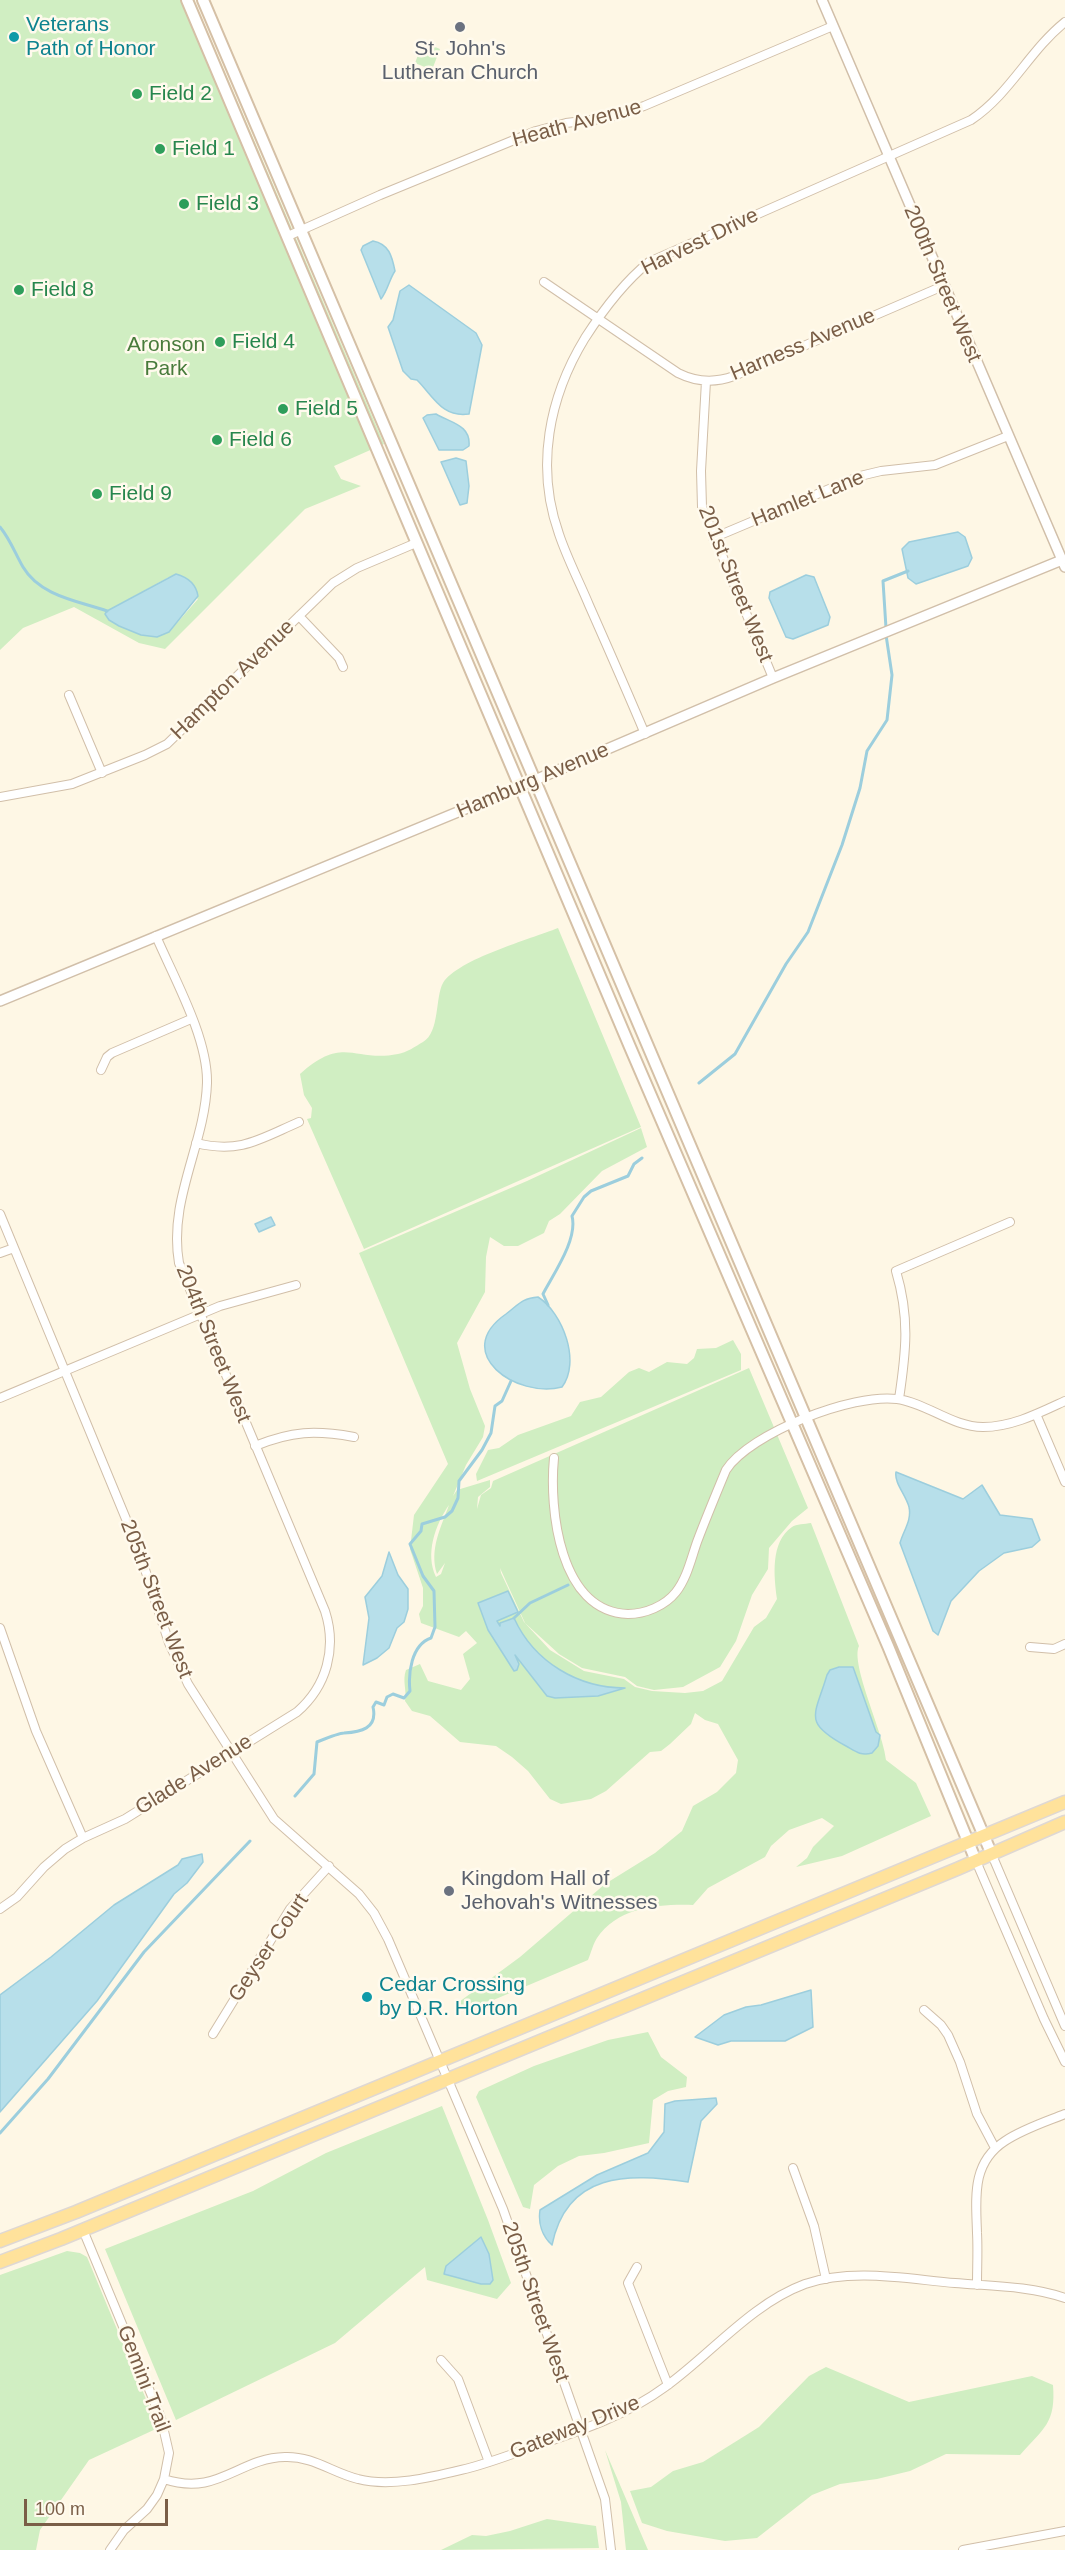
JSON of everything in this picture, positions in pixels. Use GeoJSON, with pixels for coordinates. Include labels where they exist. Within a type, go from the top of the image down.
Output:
{"type":"FeatureCollection","features":[{"type":"Feature","properties":{"kind":"main road"},"geometry":{"type":"LineString","coordinates":[[187,0],[416,543],[528,784],[808,1419],[992,1855]]}},
{"type":"Feature","properties":{"kind":"main road"},"geometry":{"type":"LineString","coordinates":[[203,0],[302,230],[792,1425],[892,1657],[976,1861]]}},
{"type":"Feature","properties":{"kind":"main road"},"geometry":{"type":"LineString","coordinates":[[0,2241],[76,2212],[1065,1802]]}},
{"type":"Feature","properties":{"kind":"main road"},"geometry":{"type":"LineString","coordinates":[[0,2262],[448,2080],[992,1855],[1065,1822]]}},
{"type":"Feature","properties":{"kind":"street","name":"200th Street West"},"geometry":{"type":"LineString","coordinates":[[822,0],[943,286],[1064,562]]}},
{"type":"Feature","properties":{"kind":"street","name":"Harvest Drive"},"geometry":{"type":"LineString","coordinates":[[645,735],[559,534],[549,496],[547,444],[555,403],[570,363],[597,320],[633,275],[649,262],[950,131],[981,114],[1007,90],[1046,39],[1065,22]]}},
{"type":"Feature","properties":{"kind":"street","name":"Heath Avenue"},"geometry":{"type":"LineString","coordinates":[[288,236],[536,131],[566,123],[608,118],[644,106],[833,26]]}},
{"type":"Feature","properties":{"kind":"street","name":"Harness Avenue"},"geometry":{"type":"LineString","coordinates":[[544,282],[678,373],[687,378],[706,381],[734,376],[943,286]]}},
{"type":"Feature","properties":{"kind":"street","name":"201st Street West"},"geometry":{"type":"LineString","coordinates":[[706,381],[701,501],[713,538],[774,678]]}},
{"type":"Feature","properties":{"kind":"street","name":"Hamlet Lane"},"geometry":{"type":"LineString","coordinates":[[713,538],[860,476],[881,471],[935,465],[1008,436]]}},
{"type":"Feature","properties":{"kind":"street","name":"Hampton Avenue"},"geometry":{"type":"LineString","coordinates":[[0,797],[63,786],[102,773],[154,751],[173,739],[339,578],[416,543]]}},
{"type":"Feature","properties":{"kind":"street","name":"Hamburg Avenue"},"geometry":{"type":"LineString","coordinates":[[0,1000],[528,784],[774,678],[1064,562]]}},
{"type":"Feature","properties":{"kind":"street"},"geometry":{"type":"LineString","coordinates":[[298,616],[339,658],[343,667]]}},
{"type":"Feature","properties":{"kind":"street"},"geometry":{"type":"LineString","coordinates":[[69,695],[102,773]]}},
{"type":"Feature","properties":{"kind":"street","name":"204th Street West"},"geometry":{"type":"LineString","coordinates":[[156,936],[204,1053],[207,1082],[196,1143],[177,1215],[176,1243],[181,1273],[322,1606]]}},
{"type":"Feature","properties":{"kind":"street"},"geometry":{"type":"LineString","coordinates":[[101,1070],[107,1057],[112,1053],[191,1019]]}},
{"type":"Feature","properties":{"kind":"street"},"geometry":{"type":"LineString","coordinates":[[196,1143],[215,1148],[238,1148],[299,1122]]}},
{"type":"Feature","properties":{"kind":"street","name":"205th Street West"},"geometry":{"type":"LineString","coordinates":[[0,1214],[138,1548],[173,1655],[192,1692],[274,1819],[360,1894],[382,1926],[503,2209],[604,2499],[611,2550]]}},
{"type":"Feature","properties":{"kind":"street"},"geometry":{"type":"LineString","coordinates":[[899,1399],[907,1328],[896,1271],[1011,1222]]}},
{"type":"Feature","properties":{"kind":"street"},"geometry":{"type":"LineString","coordinates":[[0,1253],[14,1248]]}},
{"type":"Feature","properties":{"kind":"street"},"geometry":{"type":"LineString","coordinates":[[0,1398],[235,1301],[296,1285]]}},
{"type":"Feature","properties":{"kind":"street"},"geometry":{"type":"LineString","coordinates":[[554,1458],[552,1484],[554,1519],[563,1552],[576,1582],[583,1592],[607,1610],[635,1614],[651,1610],[675,1593],[688,1569],[714,1497],[734,1458],[752,1443],[857,1400],[899,1399],[976,1427],[995,1426],[1036,1414],[1065,1401]]}},
{"type":"Feature","properties":{"kind":"street"},"geometry":{"type":"LineString","coordinates":[[1036,1414],[1065,1482]]}},
{"type":"Feature","properties":{"kind":"street"},"geometry":{"type":"LineString","coordinates":[[255,1446],[298,1433],[331,1433],[354,1437]]}},
{"type":"Feature","properties":{"kind":"street","name":"Glade Avenue"},"geometry":{"type":"LineString","coordinates":[[0,1909],[23,1892],[54,1857],[83,1838],[125,1819],[204,1771],[230,1752],[292,1716],[306,1704],[325,1675],[330,1648],[329,1625],[322,1606]]}},
{"type":"Feature","properties":{"kind":"street"},"geometry":{"type":"LineString","coordinates":[[0,1628],[36,1731],[83,1838]]}},
{"type":"Feature","properties":{"kind":"street"},"geometry":{"type":"LineString","coordinates":[[1030,1647],[1054,1648],[1065,1644]]}},
{"type":"Feature","properties":{"kind":"street"},"geometry":{"type":"LineString","coordinates":[[992,1855],[1065,2026]]}},
{"type":"Feature","properties":{"kind":"street"},"geometry":{"type":"LineString","coordinates":[[976,1861],[1065,2062]]}},
{"type":"Feature","properties":{"kind":"street","name":"Geyser Court"},"geometry":{"type":"LineString","coordinates":[[213,2034],[290,1909],[329,1866]]}},
{"type":"Feature","properties":{"kind":"street"},"geometry":{"type":"LineString","coordinates":[[924,2010],[941,2025],[951,2042],[977,2114],[996,2148]]}},
{"type":"Feature","properties":{"kind":"street"},"geometry":{"type":"LineString","coordinates":[[977,2285],[975,2190],[980,2171],[996,2148],[1017,2134],[1065,2114]]}},
{"type":"Feature","properties":{"kind":"street"},"geometry":{"type":"LineString","coordinates":[[793,2168],[814,2226],[826,2279]]}},
{"type":"Feature","properties":{"kind":"street","name":"Gemini Trail"},"geometry":{"type":"LineString","coordinates":[[83,2230],[164,2428],[169,2453],[165,2479],[152,2503],[124,2530],[110,2550]]}},
{"type":"Feature","properties":{"kind":"street"},"geometry":{"type":"LineString","coordinates":[[637,2267],[628,2283],[668,2385]]}},
{"type":"Feature","properties":{"kind":"street","name":"Gateway Drive"},"geometry":{"type":"LineString","coordinates":[[165,2479],[180,2483],[215,2482],[251,2465],[282,2457],[316,2461],[346,2476],[378,2482],[443,2474],[489,2462],[580,2430],[638,2405],[668,2385],[768,2303],[806,2284],[826,2279],[856,2276],[977,2285],[1041,2292],[1065,2298]]}},
{"type":"Feature","properties":{"kind":"street"},"geometry":{"type":"LineString","coordinates":[[441,2360],[458,2379],[489,2462]]}},
{"type":"Feature","properties":{"kind":"street"},"geometry":{"type":"LineString","coordinates":[[963,2550],[1001,2547],[1065,2531]]}},
{"type":"Feature","properties":{"kind":"green space","name":"Aronson Park"},"geometry":{"type":"Polygon","coordinates":[[[0,0],[194,0],[384,444],[334,466],[341,479],[361,486],[305,509],[165,649],[139,643],[74,607],[23,628],[0,650],[0,0]],[[169,577],[107,611],[109,620],[141,635],[157,637],[169,632],[198,599],[169,577]]]}},
{"type":"Feature","properties":{"kind":"green space"},"geometry":{"type":"Polygon","coordinates":[[[423,42],[440,49],[432,70],[415,63],[423,42]]]}},
{"type":"Feature","properties":{"kind":"green space"},"geometry":{"type":"Polygon","coordinates":[[[558,928],[641,1127],[364,1249],[307,1119],[311,1118],[312,1108],[304,1095],[300,1074],[315,1062],[339,1052],[383,1056],[401,1053],[423,1042],[432,1031],[443,983],[451,974],[479,958],[558,928]]]}},
{"type":"Feature","properties":{"kind":"green space"},"geometry":{"type":"Polygon","coordinates":[[[641,1128],[647,1147],[602,1171],[560,1214],[549,1221],[544,1233],[518,1246],[504,1246],[490,1237],[486,1257],[485,1292],[457,1343],[470,1389],[485,1426],[483,1437],[466,1465],[453,1496],[457,1490],[490,1480],[490,1487],[478,1497],[477,1509],[481,1495],[491,1488],[493,1481],[749,1368],[808,1508],[792,1521],[769,1548],[768,1569],[752,1595],[736,1641],[720,1667],[683,1687],[654,1690],[637,1686],[625,1677],[582,1668],[559,1654],[525,1623],[500,1568],[524,1622],[550,1650],[584,1671],[624,1679],[635,1687],[652,1691],[685,1693],[703,1691],[722,1681],[754,1627],[766,1618],[777,1599],[775,1560],[780,1541],[785,1533],[794,1526],[811,1523],[859,1646],[857,1655],[859,1668],[886,1760],[916,1783],[931,1816],[842,1856],[796,1867],[807,1858],[813,1847],[834,1826],[822,1818],[789,1830],[771,1846],[765,1857],[708,1888],[693,1905],[667,1905],[628,1914],[606,1928],[596,1940],[588,1960],[465,2012],[460,2009],[459,2002],[520,1957],[605,1884],[655,1853],[682,1831],[693,1806],[717,1792],[736,1773],[738,1760],[718,1724],[705,1720],[695,1713],[691,1724],[670,1744],[661,1751],[650,1752],[606,1791],[591,1799],[561,1804],[550,1799],[528,1771],[496,1746],[460,1742],[430,1716],[412,1711],[405,1701],[406,1670],[420,1664],[428,1681],[461,1690],[470,1679],[463,1654],[477,1643],[466,1631],[459,1637],[421,1623],[419,1614],[423,1606],[423,1588],[410,1549],[414,1515],[448,1464],[359,1253],[527,1181],[641,1128]],[[449,1505],[433,1540],[431,1559],[436,1577],[441,1574],[445,1563],[437,1574],[435,1547],[449,1505]]]}},
{"type":"Feature","properties":{"kind":"green space"},"geometry":{"type":"Polygon","coordinates":[[[733,1340],[741,1354],[741,1370],[477,1481],[476,1474],[488,1450],[499,1448],[518,1435],[571,1416],[580,1402],[601,1397],[629,1372],[639,1368],[649,1372],[667,1362],[687,1364],[694,1358],[697,1349],[716,1348],[733,1340]]]}},
{"type":"Feature","properties":{"kind":"green space"},"geometry":{"type":"Polygon","coordinates":[[[648,2032],[661,2057],[687,2077],[686,2087],[668,2091],[653,2100],[649,2143],[579,2156],[558,2166],[534,2185],[530,2209],[523,2207],[476,2097],[479,2091],[534,2066],[608,2040],[648,2032]]]}},
{"type":"Feature","properties":{"kind":"green space"},"geometry":{"type":"Polygon","coordinates":[[[442,2106],[511,2283],[497,2299],[427,2280],[425,2267],[335,2343],[176,2420],[105,2249],[253,2191],[326,2153],[442,2106]]]}},
{"type":"Feature","properties":{"kind":"green space"},"geometry":{"type":"Polygon","coordinates":[[[67,2251],[80,2253],[87,2257],[158,2428],[89,2460],[40,2530],[36,2550],[0,2550],[0,2275],[67,2251]]]}},
{"type":"Feature","properties":{"kind":"green space"},"geometry":{"type":"Polygon","coordinates":[[[826,2367],[909,2402],[1032,2376],[1053,2385],[1052,2408],[1047,2424],[1020,2455],[946,2454],[910,2471],[877,2479],[840,2484],[812,2495],[757,2538],[725,2541],[667,2531],[642,2523],[630,2491],[651,2487],[673,2471],[703,2462],[759,2427],[809,2376],[826,2367]]]}},
{"type":"Feature","properties":{"kind":"green space"},"geometry":{"type":"Polygon","coordinates":[[[605,2450],[648,2550],[626,2550],[621,2502],[605,2450]]]}},
{"type":"Feature","properties":{"kind":"green space"},"geometry":{"type":"Polygon","coordinates":[[[547,2519],[596,2526],[599,2548],[441,2550],[472,2535],[486,2536],[510,2531],[547,2519]]]}},
{"type":"Feature","properties":{"kind":"water"},"geometry":{"type":"Polygon","coordinates":[[[373,241],[383,245],[389,252],[395,271],[381,299],[361,250],[363,246],[373,241]]]}},
{"type":"Feature","properties":{"kind":"water"},"geometry":{"type":"Polygon","coordinates":[[[409,285],[476,333],[482,345],[469,414],[452,413],[445,409],[417,380],[411,379],[403,371],[388,327],[393,320],[400,291],[409,285]]]}},
{"type":"Feature","properties":{"kind":"water"},"geometry":{"type":"Polygon","coordinates":[[[436,414],[463,429],[467,433],[469,446],[463,450],[439,450],[423,418],[436,414]]]}},
{"type":"Feature","properties":{"kind":"water"},"geometry":{"type":"Polygon","coordinates":[[[456,458],[466,461],[469,486],[467,503],[460,505],[441,462],[456,458]]]}},
{"type":"Feature","properties":{"kind":"water"},"geometry":{"type":"Polygon","coordinates":[[[958,532],[965,537],[972,558],[968,566],[916,584],[908,578],[902,549],[909,542],[958,532]]]}},
{"type":"Feature","properties":{"kind":"water"},"geometry":{"type":"Polygon","coordinates":[[[176,574],[190,582],[198,596],[169,632],[157,637],[141,635],[119,626],[109,620],[105,614],[107,611],[176,574]]]}},
{"type":"Feature","properties":{"kind":"water"},"geometry":{"type":"Polygon","coordinates":[[[806,575],[814,577],[830,617],[828,625],[793,639],[786,637],[769,598],[770,592],[806,575]]]}},
{"type":"Feature","properties":{"kind":"water"},"geometry":{"type":"Polygon","coordinates":[[[271,1217],[275,1225],[259,1232],[255,1224],[271,1217]]]}},
{"type":"Feature","properties":{"kind":"water"},"geometry":{"type":"Polygon","coordinates":[[[538,1297],[555,1314],[566,1339],[570,1365],[562,1387],[544,1389],[526,1386],[496,1370],[487,1357],[485,1344],[490,1329],[520,1302],[538,1297]]]}},
{"type":"Feature","properties":{"kind":"water"},"geometry":{"type":"Polygon","coordinates":[[[896,1472],[963,1499],[982,1485],[1000,1515],[1032,1519],[1040,1540],[1032,1547],[1004,1553],[979,1571],[951,1601],[938,1635],[933,1631],[900,1543],[910,1512],[896,1472]]]}},
{"type":"Feature","properties":{"kind":"water"},"geometry":{"type":"Polygon","coordinates":[[[389,1552],[398,1575],[408,1589],[408,1609],[404,1622],[397,1628],[389,1648],[377,1658],[363,1665],[369,1618],[365,1597],[382,1576],[389,1552]]]}},
{"type":"Feature","properties":{"kind":"water"},"geometry":{"type":"Polygon","coordinates":[[[508,1591],[518,1612],[497,1621],[500,1626],[500,1623],[514,1618],[533,1648],[559,1670],[591,1683],[625,1688],[598,1696],[555,1698],[547,1696],[515,1655],[519,1664],[517,1670],[514,1671],[488,1630],[478,1603],[508,1591]]]}},
{"type":"Feature","properties":{"kind":"water"},"geometry":{"type":"Polygon","coordinates":[[[839,1667],[853,1667],[876,1732],[880,1735],[878,1746],[872,1753],[864,1754],[855,1751],[832,1738],[817,1724],[816,1709],[827,1675],[830,1670],[839,1667]]]}},
{"type":"Feature","properties":{"kind":"water"},"geometry":{"type":"Polygon","coordinates":[[[202,1854],[203,1862],[187,1883],[174,1894],[97,2001],[0,2112],[0,1995],[114,1905],[178,1865],[182,1859],[202,1854]]]}},
{"type":"Feature","properties":{"kind":"water"},"geometry":{"type":"Polygon","coordinates":[[[811,1990],[813,2027],[785,2041],[731,2041],[718,2045],[695,2037],[724,2015],[811,1990]]]}},
{"type":"Feature","properties":{"kind":"water"},"geometry":{"type":"Polygon","coordinates":[[[716,2098],[717,2104],[701,2121],[688,2182],[644,2178],[603,2183],[586,2191],[571,2203],[560,2221],[552,2245],[542,2229],[540,2210],[597,2175],[648,2153],[664,2132],[665,2104],[675,2101],[716,2098]]]}},
{"type":"Feature","properties":{"kind":"water"},"geometry":{"type":"Polygon","coordinates":[[[481,2237],[489,2254],[493,2280],[490,2284],[481,2284],[444,2274],[446,2266],[481,2237]]]}},
{"type":"Feature","properties":{"kind":"waterway"},"geometry":{"type":"LineString","coordinates":[[0,527],[23,567],[39,585],[60,596],[107,611]]}},
{"type":"Feature","properties":{"kind":"waterway"},"geometry":{"type":"LineString","coordinates":[[886,628],[883,581],[908,571]]}},
{"type":"Feature","properties":{"kind":"waterway"},"geometry":{"type":"LineString","coordinates":[[699,1083],[735,1054],[786,964],[808,932],[842,845],[860,788],[867,751],[887,720],[892,675],[886,635]]}},
{"type":"Feature","properties":{"kind":"waterway"},"geometry":{"type":"LineString","coordinates":[[548,1305],[543,1294],[568,1245],[572,1235],[572,1216],[584,1197],[591,1191],[628,1176],[634,1164],[642,1158]]}},
{"type":"Feature","properties":{"kind":"waterway"},"geometry":{"type":"LineString","coordinates":[[295,1796],[314,1774],[317,1742],[338,1734],[356,1732],[366,1728],[373,1720],[373,1707],[376,1702],[384,1705],[387,1697],[393,1694],[404,1698],[410,1691],[410,1669],[415,1653],[424,1642],[431,1638],[435,1627],[434,1591],[423,1576],[410,1544],[421,1531],[422,1524],[445,1517],[452,1511],[458,1498],[459,1481],[482,1450],[491,1433],[495,1406],[502,1401],[511,1381]]}},
{"type":"Feature","properties":{"kind":"waterway"},"geometry":{"type":"LineString","coordinates":[[514,1618],[530,1603],[568,1585]]}},
{"type":"Feature","properties":{"kind":"waterway"},"geometry":{"type":"LineString","coordinates":[[0,2133],[48,2079],[144,1952],[250,1841]]}},
{"type":"Feature","properties":{"kind":"place","name":"St. John's Lutheran Church"},"geometry":{"type":"Point","coordinates":[460,27]}},
{"type":"Feature","properties":{"kind":"place","name":"Veterans Path of Honor"},"geometry":{"type":"Point","coordinates":[14,37]}},
{"type":"Feature","properties":{"kind":"place","name":"Field 2"},"geometry":{"type":"Point","coordinates":[137,94]}},
{"type":"Feature","properties":{"kind":"place","name":"Field 1"},"geometry":{"type":"Point","coordinates":[160,149]}},
{"type":"Feature","properties":{"kind":"place","name":"Field 3"},"geometry":{"type":"Point","coordinates":[184,204]}},
{"type":"Feature","properties":{"kind":"place","name":"Field 8"},"geometry":{"type":"Point","coordinates":[19,290]}},
{"type":"Feature","properties":{"kind":"place","name":"Field 4"},"geometry":{"type":"Point","coordinates":[220,342]}},
{"type":"Feature","properties":{"kind":"place","name":"Field 5"},"geometry":{"type":"Point","coordinates":[283,409]}},
{"type":"Feature","properties":{"kind":"place","name":"Field 6"},"geometry":{"type":"Point","coordinates":[217,440]}},
{"type":"Feature","properties":{"kind":"place","name":"Field 9"},"geometry":{"type":"Point","coordinates":[97,494]}},
{"type":"Feature","properties":{"kind":"place","name":"Kingdom Hall of Jehovah's Witnesses"},"geometry":{"type":"Point","coordinates":[449,1891]}},
{"type":"Feature","properties":{"kind":"place","name":"Cedar Crossing by D.R. Horton"},"geometry":{"type":"Point","coordinates":[367,1997]}}]}
